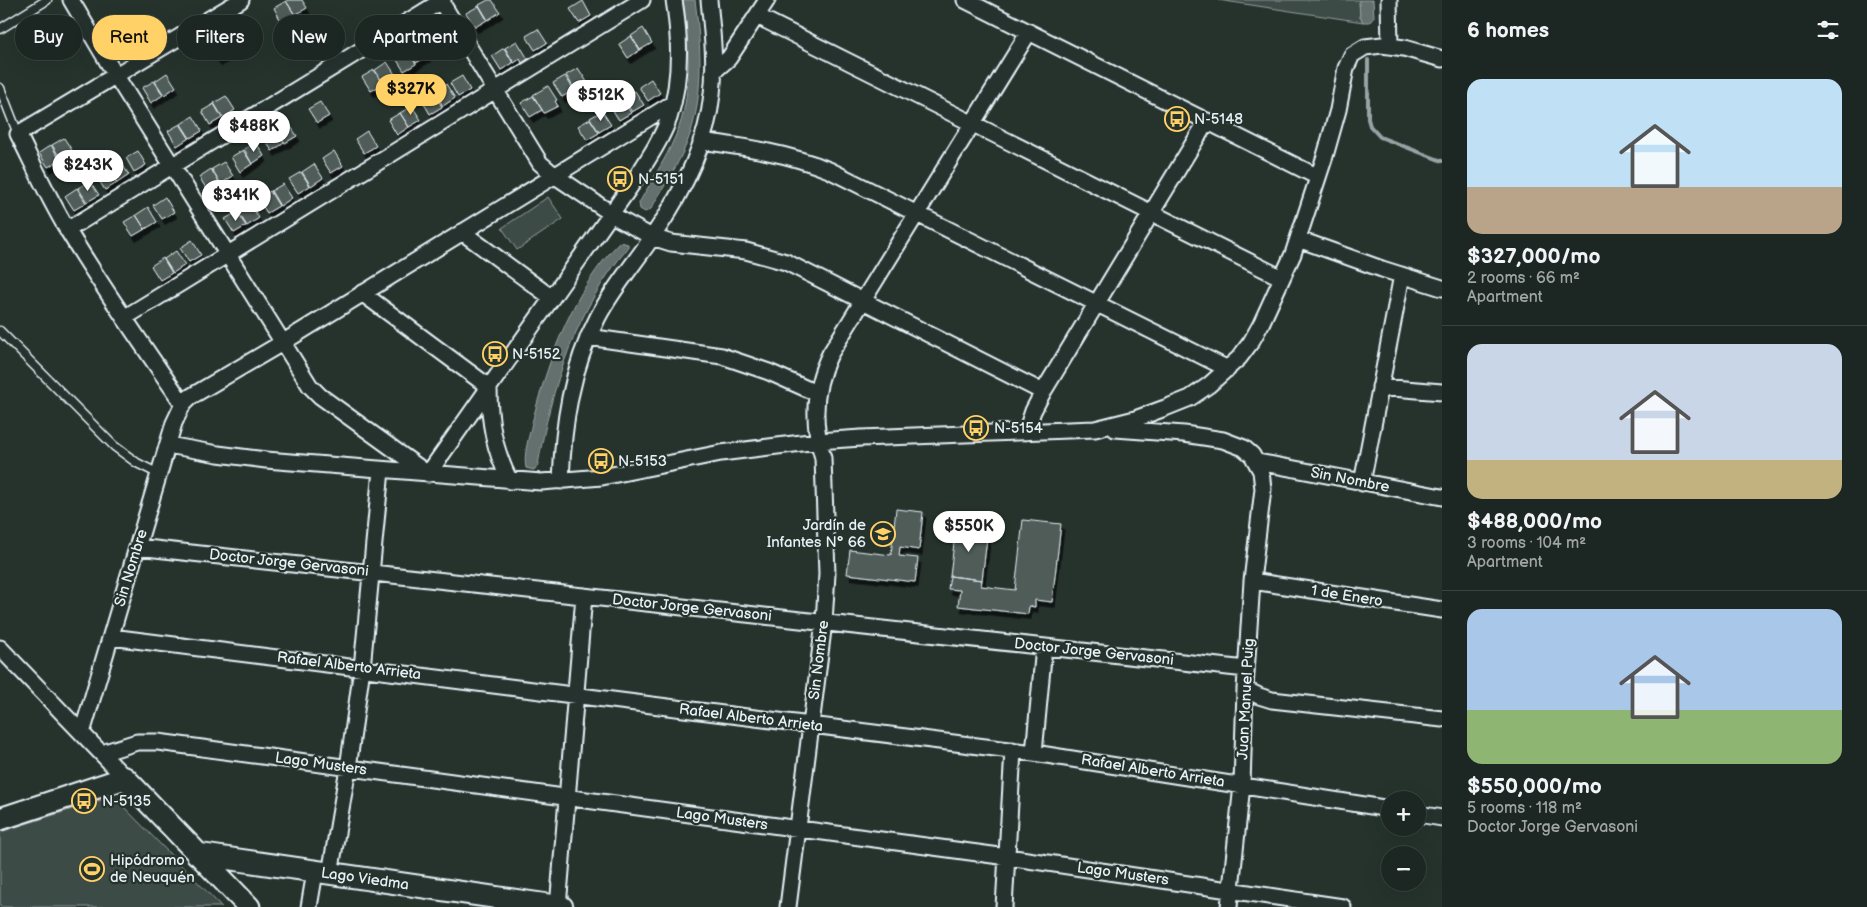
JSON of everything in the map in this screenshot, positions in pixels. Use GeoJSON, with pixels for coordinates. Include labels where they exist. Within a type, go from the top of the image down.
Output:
{"type":"FeatureCollection","features":[{"type":"Feature","properties":{"kind":"main road"},"geometry":{"type":"LineString","coordinates":[[0,819],[125,778],[249,907]]}},
{"type":"Feature","properties":{"kind":"main road","name":"Lago Viedma"},"geometry":{"type":"LineString","coordinates":[[197,854],[562,907]]}},
{"type":"Feature","properties":{"kind":"street"},"geometry":{"type":"LineString","coordinates":[[71,0],[301,374],[320,396],[428,474]]}},
{"type":"Feature","properties":{"kind":"street"},"geometry":{"type":"LineString","coordinates":[[241,0],[18,134],[67,230],[183,404],[196,392],[282,343],[673,102]]}},
{"type":"Feature","properties":{"kind":"street"},"geometry":{"type":"LineString","coordinates":[[67,230],[442,0],[540,163],[554,175],[611,214],[652,237],[671,243],[725,248],[766,255],[805,271],[1043,392]]}},
{"type":"Feature","properties":{"kind":"street"},"geometry":{"type":"LineString","coordinates":[[124,318],[642,0]]}},
{"type":"Feature","properties":{"kind":"street"},"geometry":{"type":"LineString","coordinates":[[428,474],[611,214],[659,141],[669,118],[673,102],[678,50],[674,0]]}},
{"type":"Feature","properties":{"kind":"street"},"geometry":{"type":"LineString","coordinates":[[560,481],[566,416],[574,379],[588,337],[608,299],[652,237],[684,182],[701,141],[712,95],[714,72],[709,0]]}},
{"type":"Feature","properties":{"kind":"street"},"geometry":{"type":"LineString","coordinates":[[714,72],[729,58],[767,0]]}},
{"type":"Feature","properties":{"kind":"street"},"geometry":{"type":"LineString","coordinates":[[965,0],[1318,177]]}},
{"type":"Feature","properties":{"kind":"street"},"geometry":{"type":"LineString","coordinates":[[1389,0],[1390,46]]}},
{"type":"Feature","properties":{"kind":"street"},"geometry":{"type":"LineString","coordinates":[[757,16],[1282,278]]}},
{"type":"Feature","properties":{"kind":"street","name":"Sin Nombre"},"geometry":{"type":"LineString","coordinates":[[788,907],[824,622],[827,574],[823,458],[818,441],[816,394],[824,366],[1029,32]]}},
{"type":"Feature","properties":{"kind":"street"},"geometry":{"type":"LineString","coordinates":[[168,445],[241,458],[510,480],[560,481],[602,477],[741,450],[818,441],[1095,429],[1158,411],[1190,398],[1209,385],[1228,369],[1251,342],[1282,278],[1298,239],[1338,110],[1349,61],[1358,50],[1365,47],[1382,45],[1421,52],[1442,59]]}},
{"type":"Feature","properties":{"kind":"street"},"geometry":{"type":"LineString","coordinates":[[1026,432],[1033,411],[1043,392],[1207,121]]}},
{"type":"Feature","properties":{"kind":"street"},"geometry":{"type":"LineString","coordinates":[[701,141],[763,150],[806,161],[853,180],[1228,369]]}},
{"type":"Feature","properties":{"kind":"street"},"geometry":{"type":"LineString","coordinates":[[462,232],[552,298]]}},
{"type":"Feature","properties":{"kind":"street"},"geometry":{"type":"LineString","coordinates":[[1298,239],[1442,288]]}},
{"type":"Feature","properties":{"kind":"street"},"geometry":{"type":"LineString","coordinates":[[1362,483],[1402,275]]}},
{"type":"Feature","properties":{"kind":"street"},"geometry":{"type":"LineString","coordinates":[[362,294],[489,387]]}},
{"type":"Feature","properties":{"kind":"street"},"geometry":{"type":"LineString","coordinates":[[588,337],[722,356],[769,372],[816,394]]}},
{"type":"Feature","properties":{"kind":"street"},"geometry":{"type":"LineString","coordinates":[[489,387],[493,437],[500,459],[510,480]]}},
{"type":"Feature","properties":{"kind":"street"},"geometry":{"type":"LineString","coordinates":[[1380,387],[1442,392]]}},
{"type":"Feature","properties":{"kind":"street","name":"Sin Nombre"},"geometry":{"type":"LineString","coordinates":[[82,733],[174,423],[183,404]]}},
{"type":"Feature","properties":{"kind":"street","name":"Sin Nombre"},"geometry":{"type":"LineString","coordinates":[[1095,429],[1136,430],[1223,440],[1244,448],[1258,462],[1442,497]]}},
{"type":"Feature","properties":{"kind":"street"},"geometry":{"type":"LineString","coordinates":[[1252,581],[1263,489],[1258,462]]}},
{"type":"Feature","properties":{"kind":"street"},"geometry":{"type":"LineString","coordinates":[[309,907],[323,873],[348,768],[362,668],[381,470]]}},
{"type":"Feature","properties":{"kind":"street","name":"Doctor Jorge Gervasoni"},"geometry":{"type":"LineString","coordinates":[[137,546],[1246,669]]}},
{"type":"Feature","properties":{"kind":"street","name":"1 de Enero"},"geometry":{"type":"LineString","coordinates":[[1252,581],[1442,610]]}},
{"type":"Feature","properties":{"kind":"street","name":"Juan Manuel Puig"},"geometry":{"type":"LineString","coordinates":[[1228,907],[1242,785],[1245,689],[1252,581]]}},
{"type":"Feature","properties":{"kind":"street"},"geometry":{"type":"LineString","coordinates":[[558,907],[584,596]]}},
{"type":"Feature","properties":{"kind":"street","name":"Rafael Alberto Arrieta"},"geometry":{"type":"LineString","coordinates":[[111,636],[1012,750],[1381,808]]}},
{"type":"Feature","properties":{"kind":"street"},"geometry":{"type":"LineString","coordinates":[[1034,753],[1044,647]]}},
{"type":"Feature","properties":{"kind":"street"},"geometry":{"type":"LineString","coordinates":[[0,648],[125,778]]}},
{"type":"Feature","properties":{"kind":"street"},"geometry":{"type":"LineString","coordinates":[[1245,689],[1272,700],[1442,719]]}},
{"type":"Feature","properties":{"kind":"street","name":"Lago Musters"},"geometry":{"type":"LineString","coordinates":[[102,753],[137,742],[158,742],[1007,857],[1344,907]]}},
{"type":"Feature","properties":{"kind":"street"},"geometry":{"type":"LineString","coordinates":[[1004,907],[1012,750]]}},
{"type":"Feature","properties":{"kind":"street"},"geometry":{"type":"LineString","coordinates":[[1426,815],[1442,818]]}},
{"type":"Feature","properties":{"kind":"lane"},"geometry":{"type":"LineString","coordinates":[[0,29],[47,0]]}},
{"type":"Feature","properties":{"kind":"lane"},"geometry":{"type":"LineString","coordinates":[[0,88],[18,134]]}},
{"type":"Feature","properties":{"kind":"lane"},"geometry":{"type":"LineString","coordinates":[[0,331],[114,446],[137,463],[159,474]]}},
{"type":"Feature","properties":{"kind":"shaded area"},"geometry":{"type":"Polygon","coordinates":[[[683,0],[695,0],[700,55],[699,92],[696,110],[686,145],[670,177],[651,209],[645,212],[640,209],[639,203],[675,137],[686,96],[688,47],[683,0]]]}},
{"type":"Feature","properties":{"kind":"shaded area"},"geometry":{"type":"Polygon","coordinates":[[[1218,0],[1359,0],[1360,17],[1363,22],[1218,0]]]}},
{"type":"Feature","properties":{"kind":"shaded area"},"geometry":{"type":"Polygon","coordinates":[[[1359,0],[1373,0],[1374,17],[1370,22],[1363,22],[1360,17],[1359,0]]]}},
{"type":"Feature","properties":{"kind":"shaded area"},"geometry":{"type":"Polygon","coordinates":[[[548,197],[563,219],[517,250],[502,228],[548,197]]]}},
{"type":"Feature","properties":{"kind":"shaded area"},"geometry":{"type":"Polygon","coordinates":[[[620,242],[628,244],[628,248],[594,297],[568,350],[550,407],[538,465],[534,470],[526,468],[525,457],[532,423],[554,350],[564,326],[589,281],[620,242]]]}},
{"type":"Feature","properties":{"kind":"shaded area","name":"Hipódromo de Neuquén"},"geometry":{"type":"Polygon","coordinates":[[[101,800],[118,801],[222,907],[0,907],[0,832],[101,800]]]}},
{"type":"Feature","properties":{"kind":"building"},"geometry":{"type":"Polygon","coordinates":[[[302,0],[307,8],[295,15],[286,1],[302,0]]]}},
{"type":"Feature","properties":{"kind":"building"},"geometry":{"type":"Polygon","coordinates":[[[492,0],[500,12],[488,20],[479,5],[492,0]]]}},
{"type":"Feature","properties":{"kind":"building"},"geometry":{"type":"Polygon","coordinates":[[[286,1],[295,15],[278,15],[274,8],[286,1]]]}},
{"type":"Feature","properties":{"kind":"building"},"geometry":{"type":"Polygon","coordinates":[[[583,1],[591,16],[579,23],[570,9],[583,1]]]}},
{"type":"Feature","properties":{"kind":"building"},"geometry":{"type":"Polygon","coordinates":[[[479,6],[487,20],[476,26],[476,15],[467,15],[466,13],[479,6]]]}},
{"type":"Feature","properties":{"kind":"building"},"geometry":{"type":"Polygon","coordinates":[[[643,28],[652,43],[640,50],[631,36],[643,28]]]}},
{"type":"Feature","properties":{"kind":"building"},"geometry":{"type":"Polygon","coordinates":[[[538,29],[547,43],[535,50],[526,36],[538,29]]]}},
{"type":"Feature","properties":{"kind":"building"},"geometry":{"type":"Polygon","coordinates":[[[631,36],[640,50],[628,58],[619,44],[631,36]]]}},
{"type":"Feature","properties":{"kind":"building"},"geometry":{"type":"Polygon","coordinates":[[[517,41],[528,59],[522,63],[520,59],[514,63],[505,48],[517,41]]]}},
{"type":"Feature","properties":{"kind":"building"},"geometry":{"type":"Polygon","coordinates":[[[504,48],[513,63],[501,70],[492,56],[504,48]]]}},
{"type":"Feature","properties":{"kind":"building"},"geometry":{"type":"Polygon","coordinates":[[[397,60],[414,60],[416,64],[404,71],[397,60]]]}},
{"type":"Feature","properties":{"kind":"building"},"geometry":{"type":"Polygon","coordinates":[[[387,62],[396,76],[384,84],[375,70],[387,62]]]}},
{"type":"Feature","properties":{"kind":"building"},"geometry":{"type":"Polygon","coordinates":[[[578,68],[587,82],[575,90],[566,75],[578,68]]]}},
{"type":"Feature","properties":{"kind":"building"},"geometry":{"type":"Polygon","coordinates":[[[374,70],[383,84],[371,91],[362,77],[374,70]]]}},
{"type":"Feature","properties":{"kind":"building"},"geometry":{"type":"Polygon","coordinates":[[[167,73],[176,87],[164,95],[155,81],[167,73]]]}},
{"type":"Feature","properties":{"kind":"building"},"geometry":{"type":"Polygon","coordinates":[[[462,76],[470,90],[458,97],[450,83],[462,76]]]}},
{"type":"Feature","properties":{"kind":"building"},"geometry":{"type":"Polygon","coordinates":[[[565,76],[574,90],[562,97],[553,83],[565,76]]]}},
{"type":"Feature","properties":{"kind":"building"},"geometry":{"type":"Polygon","coordinates":[[[651,79],[660,93],[648,101],[639,87],[651,79]]]}},
{"type":"Feature","properties":{"kind":"building"},"geometry":{"type":"Polygon","coordinates":[[[154,81],[163,95],[151,103],[142,88],[154,81]]]}},
{"type":"Feature","properties":{"kind":"building"},"geometry":{"type":"Polygon","coordinates":[[[446,84],[455,98],[443,106],[434,91],[446,84]]]}},
{"type":"Feature","properties":{"kind":"building"},"geometry":{"type":"Polygon","coordinates":[[[548,86],[557,100],[555,101],[558,106],[544,113],[533,95],[548,86]]]}},
{"type":"Feature","properties":{"kind":"building"},"geometry":{"type":"Polygon","coordinates":[[[635,91],[644,105],[632,112],[623,98],[635,91]]]}},
{"type":"Feature","properties":{"kind":"building"},"geometry":{"type":"Polygon","coordinates":[[[434,92],[442,107],[430,114],[422,100],[434,92]]]}},
{"type":"Feature","properties":{"kind":"building"},"geometry":{"type":"Polygon","coordinates":[[[226,96],[235,110],[223,118],[214,103],[226,96]]]}},
{"type":"Feature","properties":{"kind":"building"},"geometry":{"type":"Polygon","coordinates":[[[533,96],[542,110],[530,117],[521,103],[533,96]]]}},
{"type":"Feature","properties":{"kind":"building"},"geometry":{"type":"Polygon","coordinates":[[[622,99],[631,113],[619,120],[610,106],[622,99]]]}},
{"type":"Feature","properties":{"kind":"building"},"geometry":{"type":"Polygon","coordinates":[[[320,102],[329,116],[317,123],[308,109],[320,102]]]}},
{"type":"Feature","properties":{"kind":"building"},"geometry":{"type":"Polygon","coordinates":[[[214,104],[222,118],[210,125],[202,111],[214,104]]]}},
{"type":"Feature","properties":{"kind":"building"},"geometry":{"type":"Polygon","coordinates":[[[412,106],[421,120],[409,127],[400,113],[412,106]]]}},
{"type":"Feature","properties":{"kind":"building"},"geometry":{"type":"Polygon","coordinates":[[[602,111],[611,125],[599,132],[590,118],[602,111]]]}},
{"type":"Feature","properties":{"kind":"building"},"geometry":{"type":"Polygon","coordinates":[[[400,113],[409,127],[397,135],[388,120],[400,113]]]}},
{"type":"Feature","properties":{"kind":"building"},"geometry":{"type":"Polygon","coordinates":[[[193,116],[202,131],[190,138],[181,124],[193,116]]]}},
{"type":"Feature","properties":{"kind":"building"},"geometry":{"type":"Polygon","coordinates":[[[590,119],[599,133],[587,140],[578,126],[590,119]]]}},
{"type":"Feature","properties":{"kind":"building"},"geometry":{"type":"Polygon","coordinates":[[[288,122],[297,136],[285,143],[276,129],[288,122]]]}},
{"type":"Feature","properties":{"kind":"building"},"geometry":{"type":"Polygon","coordinates":[[[180,124],[189,138],[177,146],[168,131],[180,124]]]}},
{"type":"Feature","properties":{"kind":"building"},"geometry":{"type":"Polygon","coordinates":[[[275,129],[284,143],[272,151],[263,136],[275,129]]]}},
{"type":"Feature","properties":{"kind":"building"},"geometry":{"type":"Polygon","coordinates":[[[367,131],[376,146],[364,153],[355,139],[367,131]]]}},
{"type":"Feature","properties":{"kind":"building"},"geometry":{"type":"Polygon","coordinates":[[[64,138],[73,152],[61,159],[52,145],[64,138]]]}},
{"type":"Feature","properties":{"kind":"building"},"geometry":{"type":"Polygon","coordinates":[[[256,142],[264,156],[252,164],[244,149],[256,142]]]}},
{"type":"Feature","properties":{"kind":"building"},"geometry":{"type":"Polygon","coordinates":[[[51,145],[60,160],[48,167],[39,153],[51,145]]]}},
{"type":"Feature","properties":{"kind":"building"},"geometry":{"type":"Polygon","coordinates":[[[243,150],[252,164],[240,172],[231,157],[243,150]]]}},
{"type":"Feature","properties":{"kind":"building"},"geometry":{"type":"Polygon","coordinates":[[[138,151],[146,165],[134,172],[126,158],[138,151]]]}},
{"type":"Feature","properties":{"kind":"building"},"geometry":{"type":"Polygon","coordinates":[[[334,151],[343,166],[331,173],[322,159],[334,151]]]}},
{"type":"Feature","properties":{"kind":"building"},"geometry":{"type":"Polygon","coordinates":[[[120,161],[129,175],[117,183],[108,169],[120,161]]]}},
{"type":"Feature","properties":{"kind":"building"},"geometry":{"type":"Polygon","coordinates":[[[224,162],[233,176],[221,184],[212,169],[224,162]]]}},
{"type":"Feature","properties":{"kind":"building"},"geometry":{"type":"Polygon","coordinates":[[[314,164],[323,178],[311,186],[302,172],[314,164]]]}},
{"type":"Feature","properties":{"kind":"building"},"geometry":{"type":"Polygon","coordinates":[[[108,169],[117,183],[105,190],[96,176],[108,169]]]}},
{"type":"Feature","properties":{"kind":"building"},"geometry":{"type":"Polygon","coordinates":[[[211,169],[220,184],[208,191],[199,177],[211,169]]]}},
{"type":"Feature","properties":{"kind":"building"},"geometry":{"type":"Polygon","coordinates":[[[301,172],[310,186],[298,193],[289,179],[301,172]]]}},
{"type":"Feature","properties":{"kind":"building"},"geometry":{"type":"Polygon","coordinates":[[[90,181],[99,195],[87,202],[78,188],[90,181]]]}},
{"type":"Feature","properties":{"kind":"building"},"geometry":{"type":"Polygon","coordinates":[[[283,184],[292,198],[280,206],[271,191],[283,184]]]}},
{"type":"Feature","properties":{"kind":"building"},"geometry":{"type":"Polygon","coordinates":[[[77,188],[86,203],[74,210],[65,196],[77,188]]]}},
{"type":"Feature","properties":{"kind":"building"},"geometry":{"type":"Polygon","coordinates":[[[270,191],[279,206],[267,213],[258,199],[270,191]]]}},
{"type":"Feature","properties":{"kind":"building"},"geometry":{"type":"Polygon","coordinates":[[[165,197],[174,212],[162,219],[153,205],[165,197]]]}},
{"type":"Feature","properties":{"kind":"building"},"geometry":{"type":"Polygon","coordinates":[[[250,204],[259,218],[247,226],[238,212],[250,204]]]}},
{"type":"Feature","properties":{"kind":"building"},"geometry":{"type":"Polygon","coordinates":[[[148,207],[157,222],[145,229],[136,215],[148,207]]]}},
{"type":"Feature","properties":{"kind":"building"},"geometry":{"type":"Polygon","coordinates":[[[237,212],[246,226],[234,233],[225,219],[237,212]]]}},
{"type":"Feature","properties":{"kind":"building"},"geometry":{"type":"Polygon","coordinates":[[[136,215],[145,229],[133,236],[124,222],[136,215]]]}},
{"type":"Feature","properties":{"kind":"building"},"geometry":{"type":"Polygon","coordinates":[[[192,240],[201,255],[189,262],[180,248],[192,240]]]}},
{"type":"Feature","properties":{"kind":"building"},"geometry":{"type":"Polygon","coordinates":[[[176,251],[185,265],[173,273],[164,259],[176,251]]]}},
{"type":"Feature","properties":{"kind":"building"},"geometry":{"type":"Polygon","coordinates":[[[163,258],[172,273],[160,280],[151,266],[163,258]]]}},
{"type":"Feature","properties":{"kind":"building"},"geometry":{"type":"Polygon","coordinates":[[[896,509],[923,512],[919,550],[900,547],[899,556],[918,558],[915,582],[847,574],[850,550],[891,555],[896,509]]]}},
{"type":"Feature","properties":{"kind":"building"},"geometry":{"type":"Polygon","coordinates":[[[1023,520],[1061,524],[1052,602],[1035,600],[1035,607],[1029,606],[1028,614],[958,606],[960,590],[948,589],[950,576],[982,580],[981,586],[1015,590],[1023,520]]]}},
{"type":"Feature","properties":{"kind":"building"},"geometry":{"type":"Polygon","coordinates":[[[956,526],[988,530],[982,580],[950,576],[956,526]]]}},
{"type":"Feature","properties":{"kind":"waterway"},"geometry":{"type":"LineString","coordinates":[[1368,60],[1368,119],[1370,126],[1380,137],[1442,161]]}},
{"type":"Feature","properties":{"kind":"place","name":"N-5148"},"geometry":{"type":"Point","coordinates":[1177,119]}},
{"type":"Feature","properties":{"kind":"place","name":"N-5151"},"geometry":{"type":"Point","coordinates":[620,179]}},
{"type":"Feature","properties":{"kind":"place","name":"N-5152"},"geometry":{"type":"Point","coordinates":[495,354]}},
{"type":"Feature","properties":{"kind":"place","name":"N-5154"},"geometry":{"type":"Point","coordinates":[976,428]}},
{"type":"Feature","properties":{"kind":"place","name":"N-5153"},"geometry":{"type":"Point","coordinates":[601,461]}},
{"type":"Feature","properties":{"kind":"place","name":"Jardín de Infantes N° 66"},"geometry":{"type":"Point","coordinates":[883,534]}},
{"type":"Feature","properties":{"kind":"place","name":"N-5135"},"geometry":{"type":"Point","coordinates":[84,801]}},
{"type":"Feature","properties":{"kind":"place","name":"Hipódromo de Neuquén"},"geometry":{"type":"Point","coordinates":[92,869]}}]}
